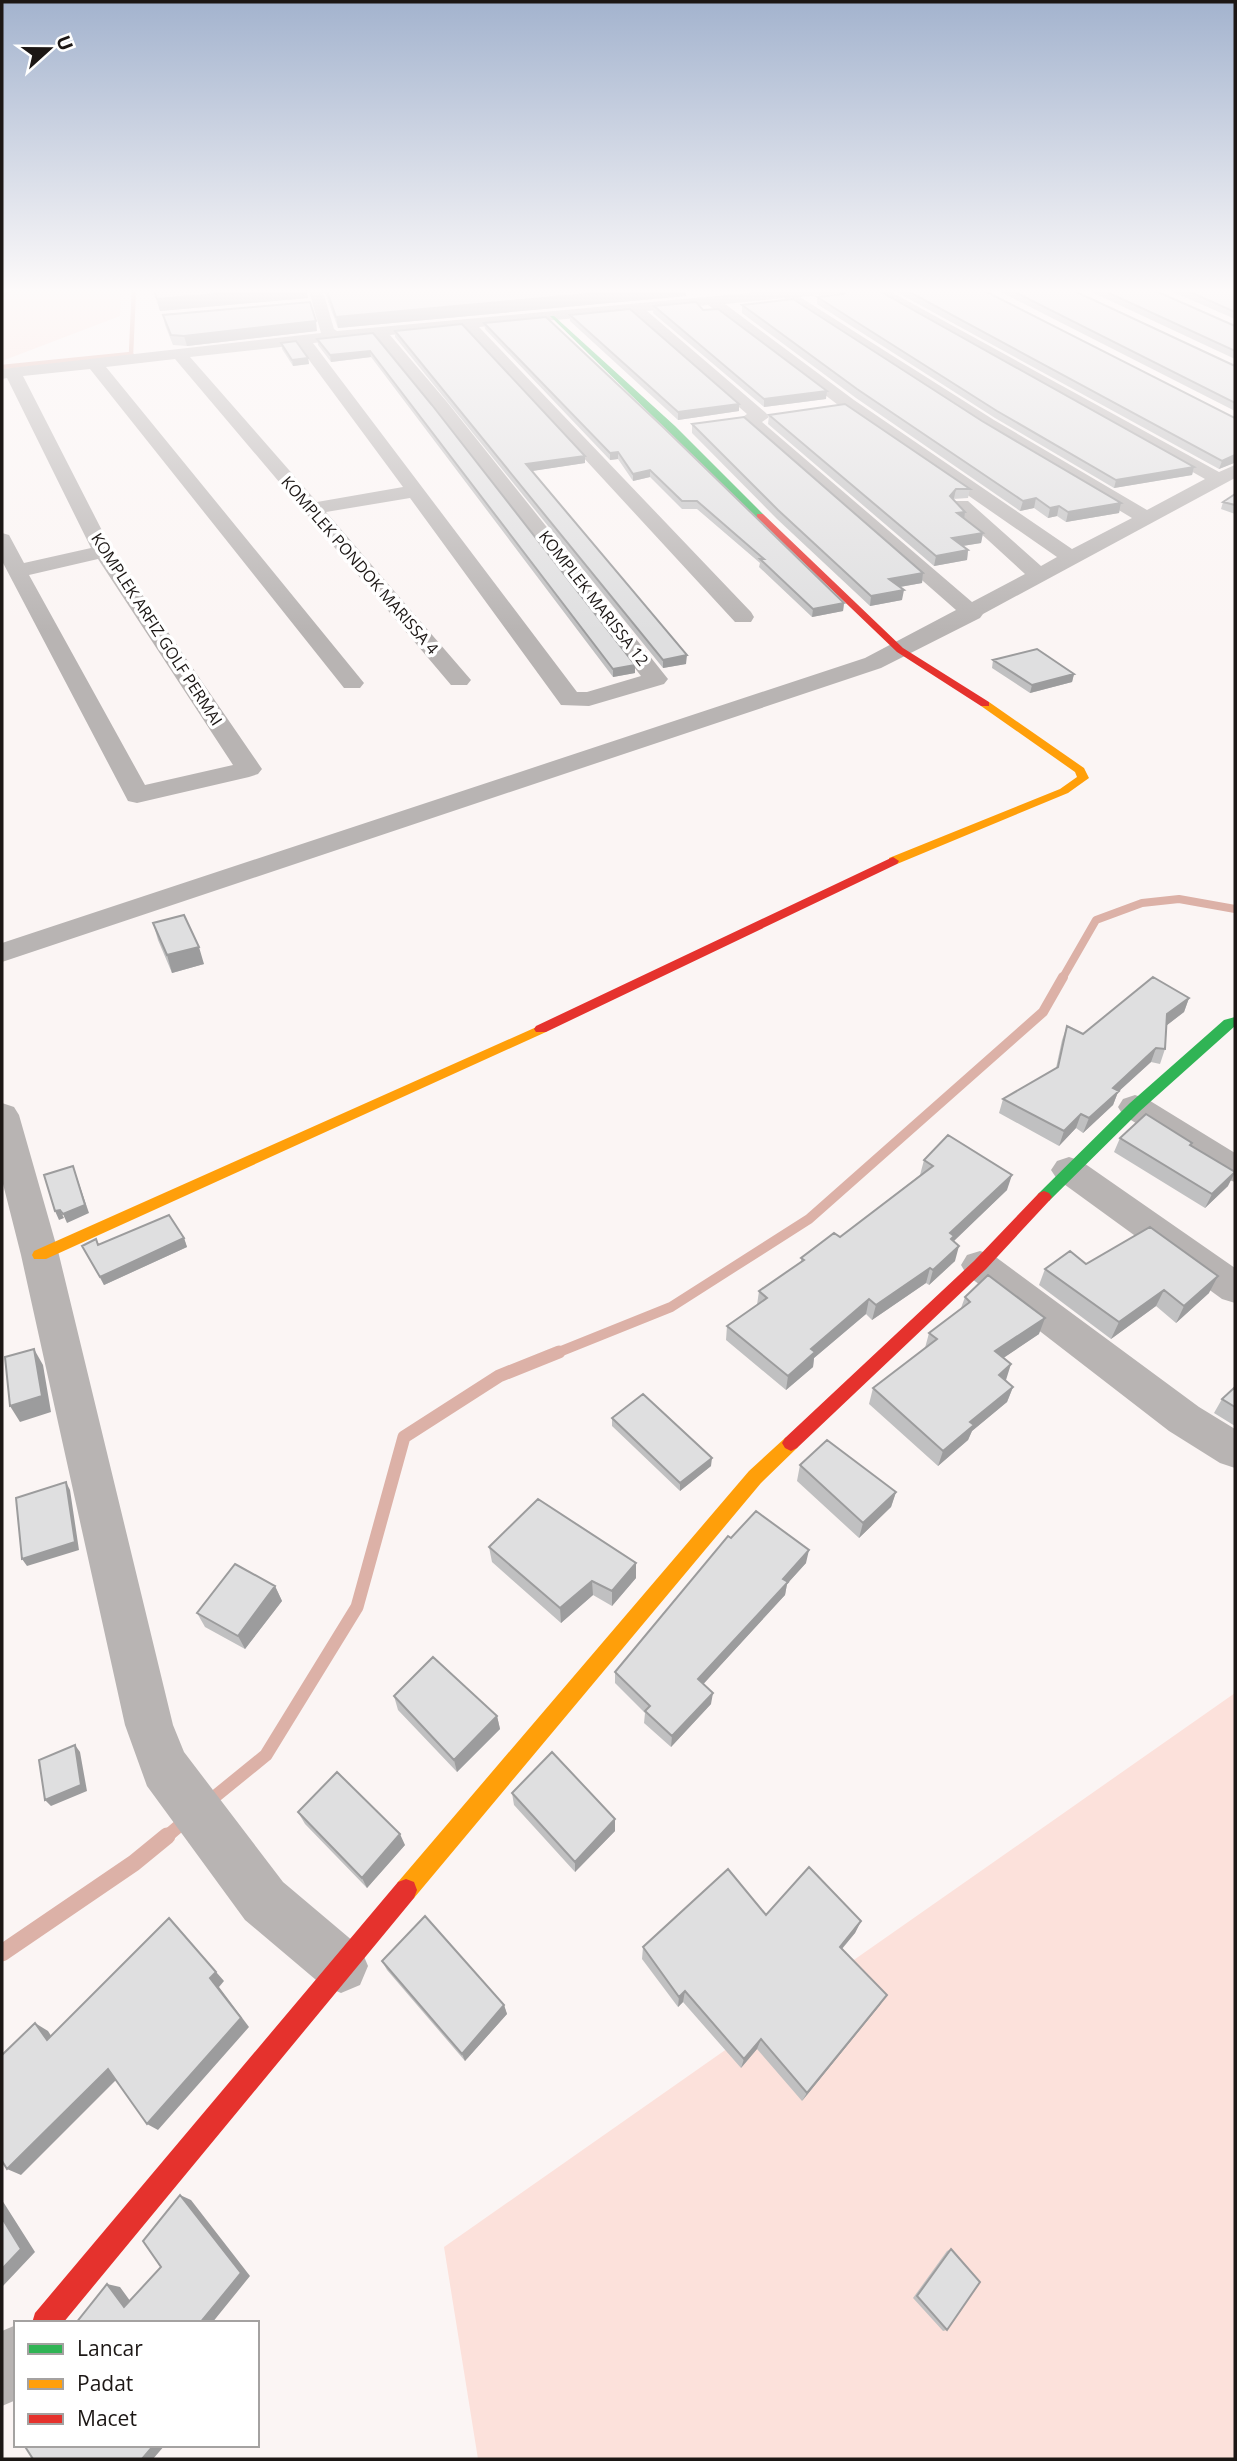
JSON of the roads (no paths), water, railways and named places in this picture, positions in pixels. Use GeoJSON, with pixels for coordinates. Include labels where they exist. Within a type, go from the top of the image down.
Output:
{"type":"FeatureCollection","features":[{"type":"Feature","properties":{"kind":"street","name":"KOMPLEK ARFIZ GOLF PERMAI"},"geometry":{"type":"LineString","coordinates":[[17,571],[136,795],[249,769],[103,552],[23,403]]}},
{"type":"Feature","properties":{"kind":"street"},"geometry":{"type":"LineString","coordinates":[[127,403],[352,683]]}},
{"type":"Feature","properties":{"kind":"street","name":"KOMPLEK PONDOK MARISSA 4"},"geometry":{"type":"LineString","coordinates":[[220,403],[459,680]]}},
{"type":"Feature","properties":{"kind":"street","name":"KOMPLEK MARISSA 12"},"geometry":{"type":"LineString","coordinates":[[349,403],[570,700],[589,699],[656,679],[439,403]]}},
{"type":"Feature","properties":{"kind":"street"},"geometry":{"type":"LineString","coordinates":[[542,403],[743,617]]}},
{"type":"Feature","properties":{"kind":"street"},"geometry":{"type":"LineString","coordinates":[[40,1255],[540,1030],[884,865],[1064,791],[1083,778],[1080,771],[1023,729],[900,650],[645,403]]}},
{"type":"Feature","properties":{"kind":"street"},"geometry":{"type":"LineString","coordinates":[[738,403],[972,613]]}},
{"type":"Feature","properties":{"kind":"street"},"geometry":{"type":"LineString","coordinates":[[955,403],[1146,517]]}},
{"type":"Feature","properties":{"kind":"street"},"geometry":{"type":"LineString","coordinates":[[1088,403],[1227,475]]}},
{"type":"Feature","properties":{"kind":"street"},"geometry":{"type":"LineString","coordinates":[[823,408],[848,404],[1070,557]]}},
{"type":"Feature","properties":{"kind":"street"},"geometry":{"type":"LineString","coordinates":[[848,404],[1039,575]]}},
{"type":"Feature","properties":{"kind":"street"},"geometry":{"type":"LineString","coordinates":[[672,428],[698,425]]}},
{"type":"Feature","properties":{"kind":"street"},"geometry":{"type":"LineString","coordinates":[[2,953],[844,675],[972,613],[1070,557],[1227,475]]}},
{"type":"Feature","properties":{"kind":"street"},"geometry":{"type":"LineString","coordinates":[[312,509],[415,491]]}},
{"type":"Feature","properties":{"kind":"street"},"geometry":{"type":"LineString","coordinates":[[2,539],[17,571],[103,552]]}},
{"type":"Feature","properties":{"kind":"street"},"geometry":{"type":"LineString","coordinates":[[47,2321],[341,1966],[755,1477],[980,1265],[1069,1170],[1135,1107],[1229,1023],[1235,1021]]}},
{"type":"Feature","properties":{"kind":"street"},"geometry":{"type":"LineString","coordinates":[[1135,1107],[1235,1169]]}},
{"type":"Feature","properties":{"kind":"street"},"geometry":{"type":"LineString","coordinates":[[2,1115],[40,1255],[149,1725],[165,1768],[264,1901],[341,1966]]}},
{"type":"Feature","properties":{"kind":"street"},"geometry":{"type":"LineString","coordinates":[[1069,1170],[1235,1288]]}},
{"type":"Feature","properties":{"kind":"street"},"geometry":{"type":"LineString","coordinates":[[980,1265],[1184,1419],[1235,1450]]}},
{"type":"Feature","properties":{"kind":"street"},"geometry":{"type":"LineString","coordinates":[[2,2374],[14,2359]]}},
{"type":"Feature","properties":{"kind":"waterway"},"geometry":{"type":"LineString","coordinates":[[1062,979],[1096,920],[1142,903],[1179,899],[1235,909]]}},
{"type":"Feature","properties":{"kind":"waterway"},"geometry":{"type":"LineString","coordinates":[[554,1354],[671,1307],[809,1219],[1043,1012],[1063,977]]}},
{"type":"Feature","properties":{"kind":"waterway"},"geometry":{"type":"LineString","coordinates":[[554,1354],[559,1352]]}},
{"type":"Feature","properties":{"kind":"waterway"},"geometry":{"type":"LineString","coordinates":[[207,1803],[266,1755],[357,1607],[404,1437],[499,1376],[554,1354]]}},
{"type":"Feature","properties":{"kind":"waterway"},"geometry":{"type":"LineString","coordinates":[[165,1838],[186,1820]]}},
{"type":"Feature","properties":{"kind":"waterway"},"geometry":{"type":"LineString","coordinates":[[2,1953],[134,1863],[167,1836]]}}]}
